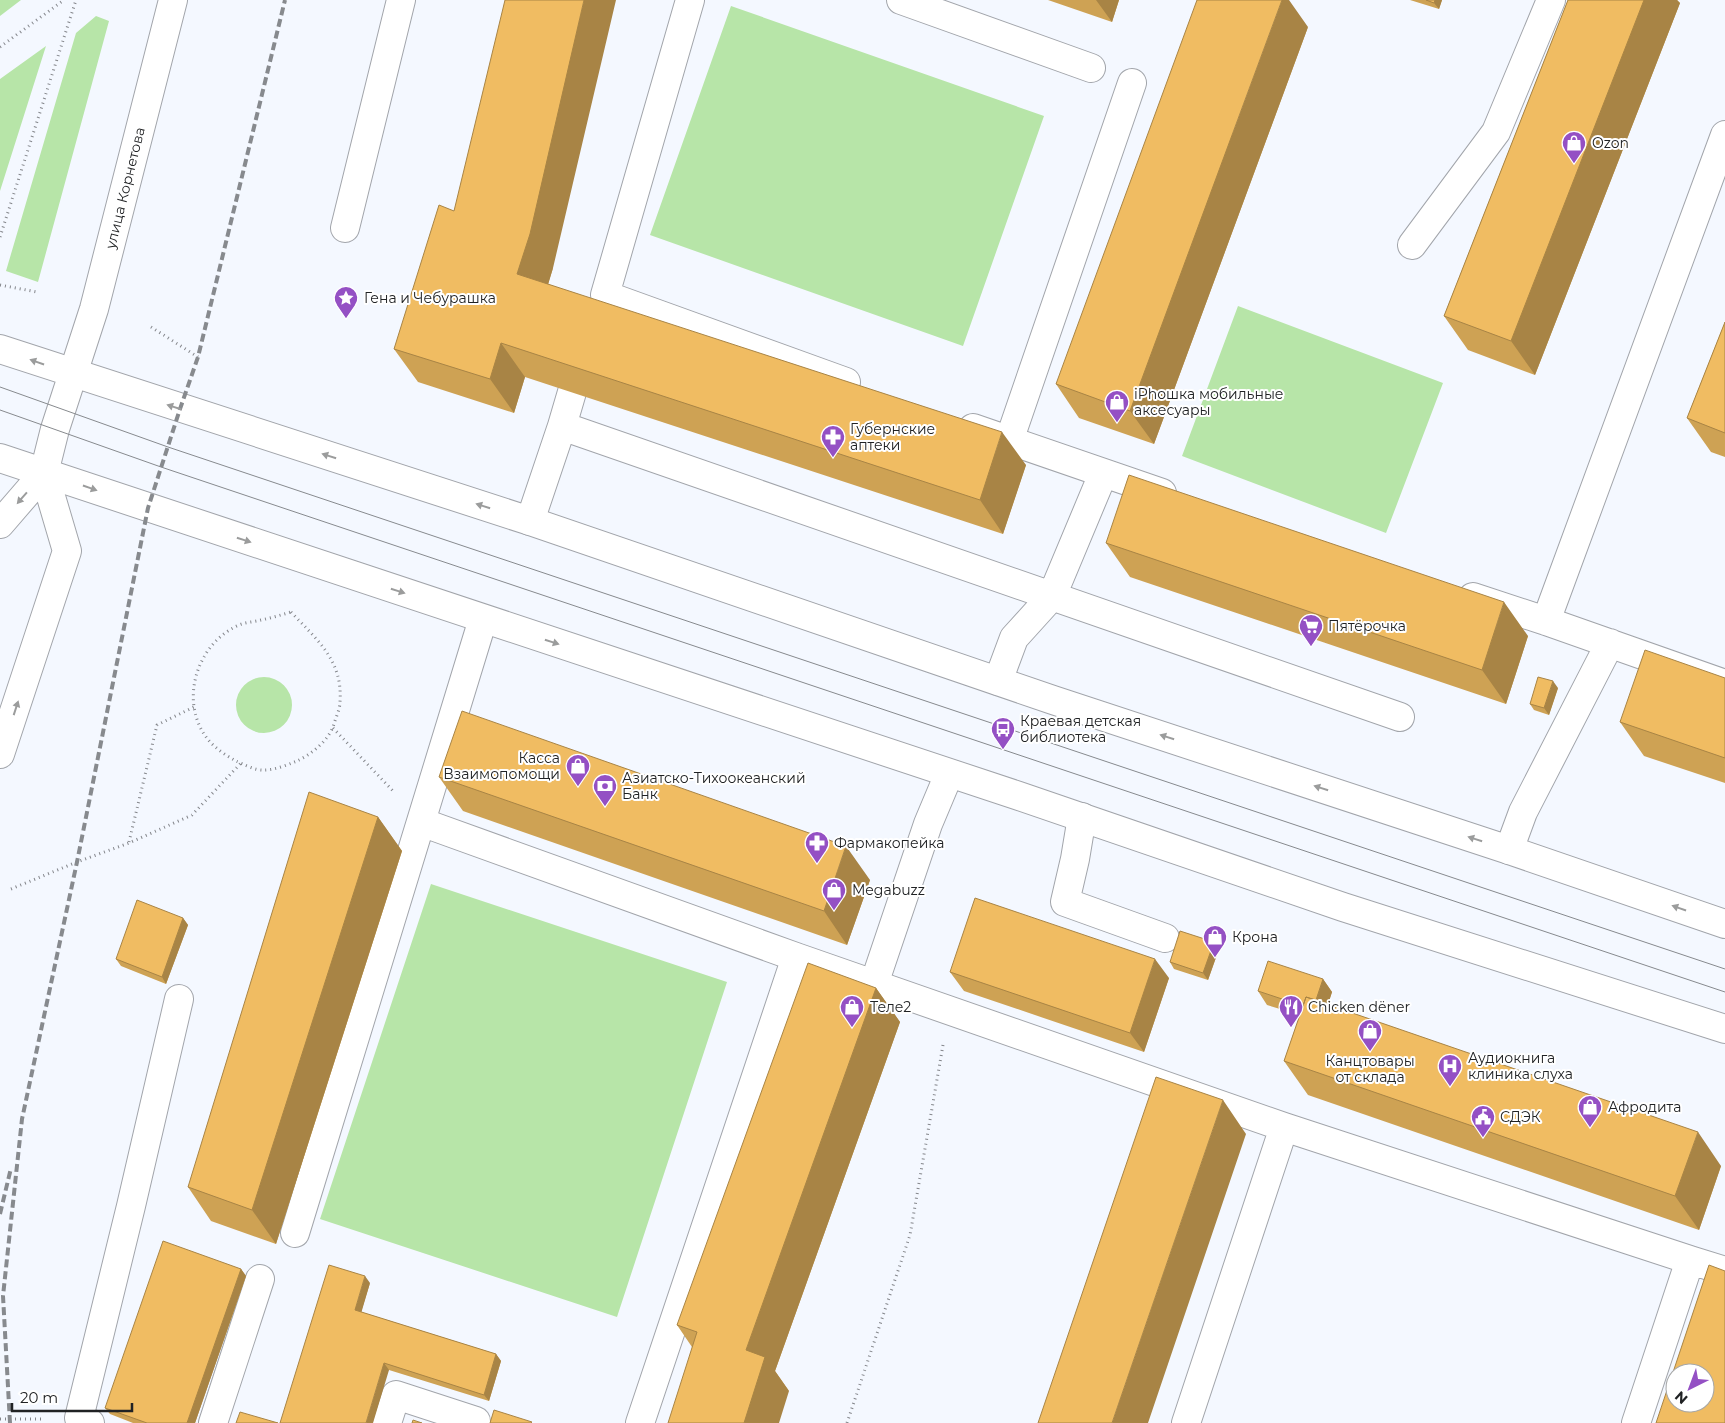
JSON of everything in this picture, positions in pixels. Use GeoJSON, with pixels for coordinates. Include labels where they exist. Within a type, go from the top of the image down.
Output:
{"type":"FeatureCollection","features":[{"type":"Feature","properties":{"kind":"main road","name":"улица Корнетова"},"geometry":{"type":"LineString","coordinates":[[44,473],[94,309],[173,0]]}},
{"type":"Feature","properties":{"kind":"main road"},"geometry":{"type":"LineString","coordinates":[[345,228],[401,0]]}},
{"type":"Feature","properties":{"kind":"main road"},"geometry":{"type":"LineString","coordinates":[[690,0],[602,306],[868,390]]}},
{"type":"Feature","properties":{"kind":"main road"},"geometry":{"type":"LineString","coordinates":[[901,0],[1091,68]]}},
{"type":"Feature","properties":{"kind":"main road"},"geometry":{"type":"LineString","coordinates":[[1412,245],[1496,132],[1551,0]]}},
{"type":"Feature","properties":{"kind":"main road"},"geometry":{"type":"LineString","coordinates":[[1009,441],[1132,83]]}},
{"type":"Feature","properties":{"kind":"main road"},"geometry":{"type":"LineString","coordinates":[[1546,621],[1725,135]]}},
{"type":"Feature","properties":{"kind":"main road"},"geometry":{"type":"LineString","coordinates":[[0,349],[530,521],[1053,700],[1509,850],[1725,924]]}},
{"type":"Feature","properties":{"kind":"main road"},"geometry":{"type":"LineString","coordinates":[[530,521],[572,392]]}},
{"type":"Feature","properties":{"kind":"main road"},"geometry":{"type":"LineString","coordinates":[[953,421],[1187,502]]}},
{"type":"Feature","properties":{"kind":"main road"},"geometry":{"type":"LineString","coordinates":[[562,426],[1400,717]]}},
{"type":"Feature","properties":{"kind":"main road"},"geometry":{"type":"LineString","coordinates":[[0,458],[1082,817],[1343,907],[1725,1028]]}},
{"type":"Feature","properties":{"kind":"main road"},"geometry":{"type":"LineString","coordinates":[[0,524],[44,473]]}},
{"type":"Feature","properties":{"kind":"main road"},"geometry":{"type":"LineString","coordinates":[[0,754],[68,551],[44,473]]}},
{"type":"Feature","properties":{"kind":"main road"},"geometry":{"type":"LineString","coordinates":[[998,681],[1014,638],[1052,596],[1103,474]]}},
{"type":"Feature","properties":{"kind":"main road"},"geometry":{"type":"LineString","coordinates":[[1454,591],[1725,684]]}},
{"type":"Feature","properties":{"kind":"main road"},"geometry":{"type":"LineString","coordinates":[[294,1233],[483,619]]}},
{"type":"Feature","properties":{"kind":"main road"},"geometry":{"type":"LineString","coordinates":[[1509,850],[1524,812],[1610,643]]}},
{"type":"Feature","properties":{"kind":"main road"},"geometry":{"type":"LineString","coordinates":[[874,984],[928,824],[948,774]]}},
{"type":"Feature","properties":{"kind":"main road"},"geometry":{"type":"LineString","coordinates":[[1082,817],[1065,902],[1165,938]]}},
{"type":"Feature","properties":{"kind":"main road"},"geometry":{"type":"LineString","coordinates":[[421,822],[796,958],[1284,1127],[1725,1271]]}},
{"type":"Feature","properties":{"kind":"main road"},"geometry":{"type":"LineString","coordinates":[[640,1423],[796,958]]}},
{"type":"Feature","properties":{"kind":"main road"},"geometry":{"type":"LineString","coordinates":[[85,1421],[129,1216],[179,999]]}},
{"type":"Feature","properties":{"kind":"main road"},"geometry":{"type":"LineString","coordinates":[[1186,1423],[1284,1127]]}},
{"type":"Feature","properties":{"kind":"main road"},"geometry":{"type":"LineString","coordinates":[[1636,1423],[1690,1260]]}},
{"type":"Feature","properties":{"kind":"main road"},"geometry":{"type":"LineString","coordinates":[[213,1423],[260,1279]]}},
{"type":"Feature","properties":{"kind":"main road"},"geometry":{"type":"LineString","coordinates":[[387,1423],[396,1395],[476,1421],[476,1423]]}},
{"type":"Feature","properties":{"kind":"path"},"geometry":{"type":"LineString","coordinates":[[0,47],[64,0]]}},
{"type":"Feature","properties":{"kind":"path"},"geometry":{"type":"LineString","coordinates":[[0,237],[76,0]]}},
{"type":"Feature","properties":{"kind":"path"},"geometry":{"type":"LineString","coordinates":[[0,285],[37,292]]}},
{"type":"Feature","properties":{"kind":"path"},"geometry":{"type":"LineString","coordinates":[[151,327],[198,357]]}},
{"type":"Feature","properties":{"kind":"path"},"geometry":{"type":"LineString","coordinates":[[291,612],[329,653],[339,677],[340,703],[332,728],[321,745],[304,758],[285,766],[263,771],[226,755],[211,742],[200,726],[194,706],[194,681],[202,658],[218,638],[239,625],[291,612]]}},
{"type":"Feature","properties":{"kind":"path"},"geometry":{"type":"LineString","coordinates":[[129,843],[157,725],[194,706]]}},
{"type":"Feature","properties":{"kind":"path"},"geometry":{"type":"LineString","coordinates":[[332,728],[421,822]]}},
{"type":"Feature","properties":{"kind":"path"},"geometry":{"type":"LineString","coordinates":[[11,889],[129,843],[192,815],[241,763]]}},
{"type":"Feature","properties":{"kind":"path"},"geometry":{"type":"LineString","coordinates":[[847,1423],[910,1234],[950,1010]]}},
{"type":"Feature","properties":{"kind":"path"},"geometry":{"type":"LineString","coordinates":[[0,1419],[85,1421]]}},
{"type":"Feature","properties":{"kind":"green space"},"geometry":{"type":"Polygon","coordinates":[[[0,0],[21,0],[0,16],[0,0]]]}},
{"type":"Feature","properties":{"kind":"green space"},"geometry":{"type":"Polygon","coordinates":[[[731,6],[1044,116],[963,346],[650,235],[731,6]]]}},
{"type":"Feature","properties":{"kind":"green space"},"geometry":{"type":"Polygon","coordinates":[[[96,16],[109,21],[38,282],[6,271],[76,33],[96,16]]]}},
{"type":"Feature","properties":{"kind":"green space"},"geometry":{"type":"Polygon","coordinates":[[[46,46],[0,191],[0,79],[46,46]]]}},
{"type":"Feature","properties":{"kind":"green space"},"geometry":{"type":"Polygon","coordinates":[[[1238,306],[1443,383],[1386,533],[1182,456],[1238,306]]]}},
{"type":"Feature","properties":{"kind":"green space"},"geometry":{"type":"Polygon","coordinates":[[[258,677],[270,677],[280,681],[288,689],[292,705],[288,721],[280,729],[270,733],[258,733],[248,729],[240,721],[236,711],[236,699],[240,689],[248,681],[258,677]]]}},
{"type":"Feature","properties":{"kind":"green space"},"geometry":{"type":"Polygon","coordinates":[[[431,884],[727,982],[617,1317],[320,1219],[431,884]]]}},
{"type":"Feature","properties":{"kind":"building"},"geometry":{"type":"Polygon","coordinates":[[[505,0],[584,0],[530,234],[517,274],[1002,432],[980,500],[501,343],[490,379],[394,349],[439,205],[454,211],[505,0]]]}},
{"type":"Feature","properties":{"kind":"building"},"geometry":{"type":"Polygon","coordinates":[[[1197,0],[1282,0],[1130,411],[1056,384],[1197,0]]]}},
{"type":"Feature","properties":{"kind":"building"},"geometry":{"type":"Polygon","coordinates":[[[1568,0],[1644,0],[1511,341],[1444,316],[1568,0]]]}},
{"type":"Feature","properties":{"kind":"building"},"geometry":{"type":"Polygon","coordinates":[[[1725,322],[1725,433],[1687,418],[1725,322]]]}},
{"type":"Feature","properties":{"kind":"building"},"geometry":{"type":"Polygon","coordinates":[[[1129,475],[1504,602],[1482,670],[1106,543],[1129,475]]]}},
{"type":"Feature","properties":{"kind":"building"},"geometry":{"type":"Polygon","coordinates":[[[1645,650],[1725,678],[1725,758],[1620,722],[1645,650]]]}},
{"type":"Feature","properties":{"kind":"building"},"geometry":{"type":"Polygon","coordinates":[[[1538,677],[1553,681],[1544,708],[1530,704],[1538,677]]]}},
{"type":"Feature","properties":{"kind":"building"},"geometry":{"type":"Polygon","coordinates":[[[462,711],[846,846],[824,911],[439,777],[462,711]]]}},
{"type":"Feature","properties":{"kind":"building"},"geometry":{"type":"Polygon","coordinates":[[[309,792],[378,817],[252,1210],[188,1187],[309,792]]]}},
{"type":"Feature","properties":{"kind":"building"},"geometry":{"type":"Polygon","coordinates":[[[975,898],[1155,959],[1130,1033],[950,972],[975,898]]]}},
{"type":"Feature","properties":{"kind":"building"},"geometry":{"type":"Polygon","coordinates":[[[137,900],[183,918],[162,977],[116,959],[137,900]]]}},
{"type":"Feature","properties":{"kind":"building"},"geometry":{"type":"Polygon","coordinates":[[[1180,931],[1214,942],[1203,973],[1170,962],[1180,931]]]}},
{"type":"Feature","properties":{"kind":"building"},"geometry":{"type":"Polygon","coordinates":[[[1268,961],[1323,979],[1316,1000],[1306,997],[1303,1006],[1258,991],[1268,961]]]}},
{"type":"Feature","properties":{"kind":"building"},"geometry":{"type":"Polygon","coordinates":[[[808,963],[876,988],[746,1350],[765,1357],[744,1423],[668,1423],[697,1332],[677,1325],[808,963]]]}},
{"type":"Feature","properties":{"kind":"building"},"geometry":{"type":"Polygon","coordinates":[[[1306,997],[1698,1132],[1675,1196],[1284,1061],[1306,997]]]}},
{"type":"Feature","properties":{"kind":"building"},"geometry":{"type":"Polygon","coordinates":[[[1156,1077],[1223,1100],[1112,1423],[1038,1423],[1156,1077]]]}},
{"type":"Feature","properties":{"kind":"building"},"geometry":{"type":"Polygon","coordinates":[[[163,1241],[241,1269],[187,1423],[147,1423],[105,1408],[163,1241]]]}},
{"type":"Feature","properties":{"kind":"building"},"geometry":{"type":"Polygon","coordinates":[[[329,1265],[365,1276],[355,1310],[496,1354],[484,1395],[384,1363],[366,1423],[280,1423],[329,1265]]]}},
{"type":"Feature","properties":{"kind":"building"},"geometry":{"type":"Polygon","coordinates":[[[1709,1265],[1725,1271],[1725,1423],[1656,1423],[1665,1396],[1665,1413],[1715,1413],[1715,1363],[1676,1363],[1709,1265]]]}},
{"type":"Feature","properties":{"kind":"building"},"geometry":{"type":"Polygon","coordinates":[[[494,1410],[532,1422],[490,1423],[494,1410]]]}},
{"type":"Feature","properties":{"kind":"building"},"geometry":{"type":"Polygon","coordinates":[[[240,1412],[278,1423],[236,1423],[240,1412]]]}},
{"type":"Feature","properties":{"kind":"tram line"},"geometry":{"type":"LineString","coordinates":[[0,387],[168,447],[1725,969]]}},
{"type":"Feature","properties":{"kind":"tram line"},"geometry":{"type":"LineString","coordinates":[[0,410],[161,467],[1725,992]]}},
{"type":"Feature","properties":{"kind":"railway"},"geometry":{"type":"LineString","coordinates":[[10,1423],[3,1296],[22,1119],[77,862],[148,508],[198,357],[285,0]]}},
{"type":"Feature","properties":{"kind":"railway"},"geometry":{"type":"LineString","coordinates":[[0,1214],[11,1168]]}},
{"type":"Feature","properties":{"kind":"place","name":"Ozon"},"geometry":{"type":"Point","coordinates":[1574,164]}},
{"type":"Feature","properties":{"kind":"place","name":"Гена и Чебурашка"},"geometry":{"type":"Point","coordinates":[346,319]}},
{"type":"Feature","properties":{"kind":"place","name":"iPhoшка мобильные аксесуары"},"geometry":{"type":"Point","coordinates":[1117,423]}},
{"type":"Feature","properties":{"kind":"place","name":"Губернские аптеки"},"geometry":{"type":"Point","coordinates":[833,458]}},
{"type":"Feature","properties":{"kind":"place","name":"Пятёрочка"},"geometry":{"type":"Point","coordinates":[1311,647]}},
{"type":"Feature","properties":{"kind":"place","name":"Краевая детская библиотека"},"geometry":{"type":"Point","coordinates":[1003,750]}},
{"type":"Feature","properties":{"kind":"place","name":"Касса Взаимопомощи"},"geometry":{"type":"Point","coordinates":[578,787]}},
{"type":"Feature","properties":{"kind":"place","name":"Азиатско-Тихоокеанский Банк"},"geometry":{"type":"Point","coordinates":[605,807]}},
{"type":"Feature","properties":{"kind":"place","name":"Фармакопейка"},"geometry":{"type":"Point","coordinates":[817,864]}},
{"type":"Feature","properties":{"kind":"place","name":"Megabuzz"},"geometry":{"type":"Point","coordinates":[834,911]}},
{"type":"Feature","properties":{"kind":"place","name":"Крона"},"geometry":{"type":"Point","coordinates":[1215,958]}},
{"type":"Feature","properties":{"kind":"place","name":"Теле2"},"geometry":{"type":"Point","coordinates":[852,1028]}},
{"type":"Feature","properties":{"kind":"place","name":"Chicken dëner"},"geometry":{"type":"Point","coordinates":[1291,1028]}},
{"type":"Feature","properties":{"kind":"place","name":"Канцтовары от склада"},"geometry":{"type":"Point","coordinates":[1370,1052]}},
{"type":"Feature","properties":{"kind":"place","name":"Аудиокнига клиника слуха"},"geometry":{"type":"Point","coordinates":[1450,1087]}},
{"type":"Feature","properties":{"kind":"place","name":"Афродита"},"geometry":{"type":"Point","coordinates":[1590,1128]}},
{"type":"Feature","properties":{"kind":"place","name":"СДЭК"},"geometry":{"type":"Point","coordinates":[1483,1138]}}]}
